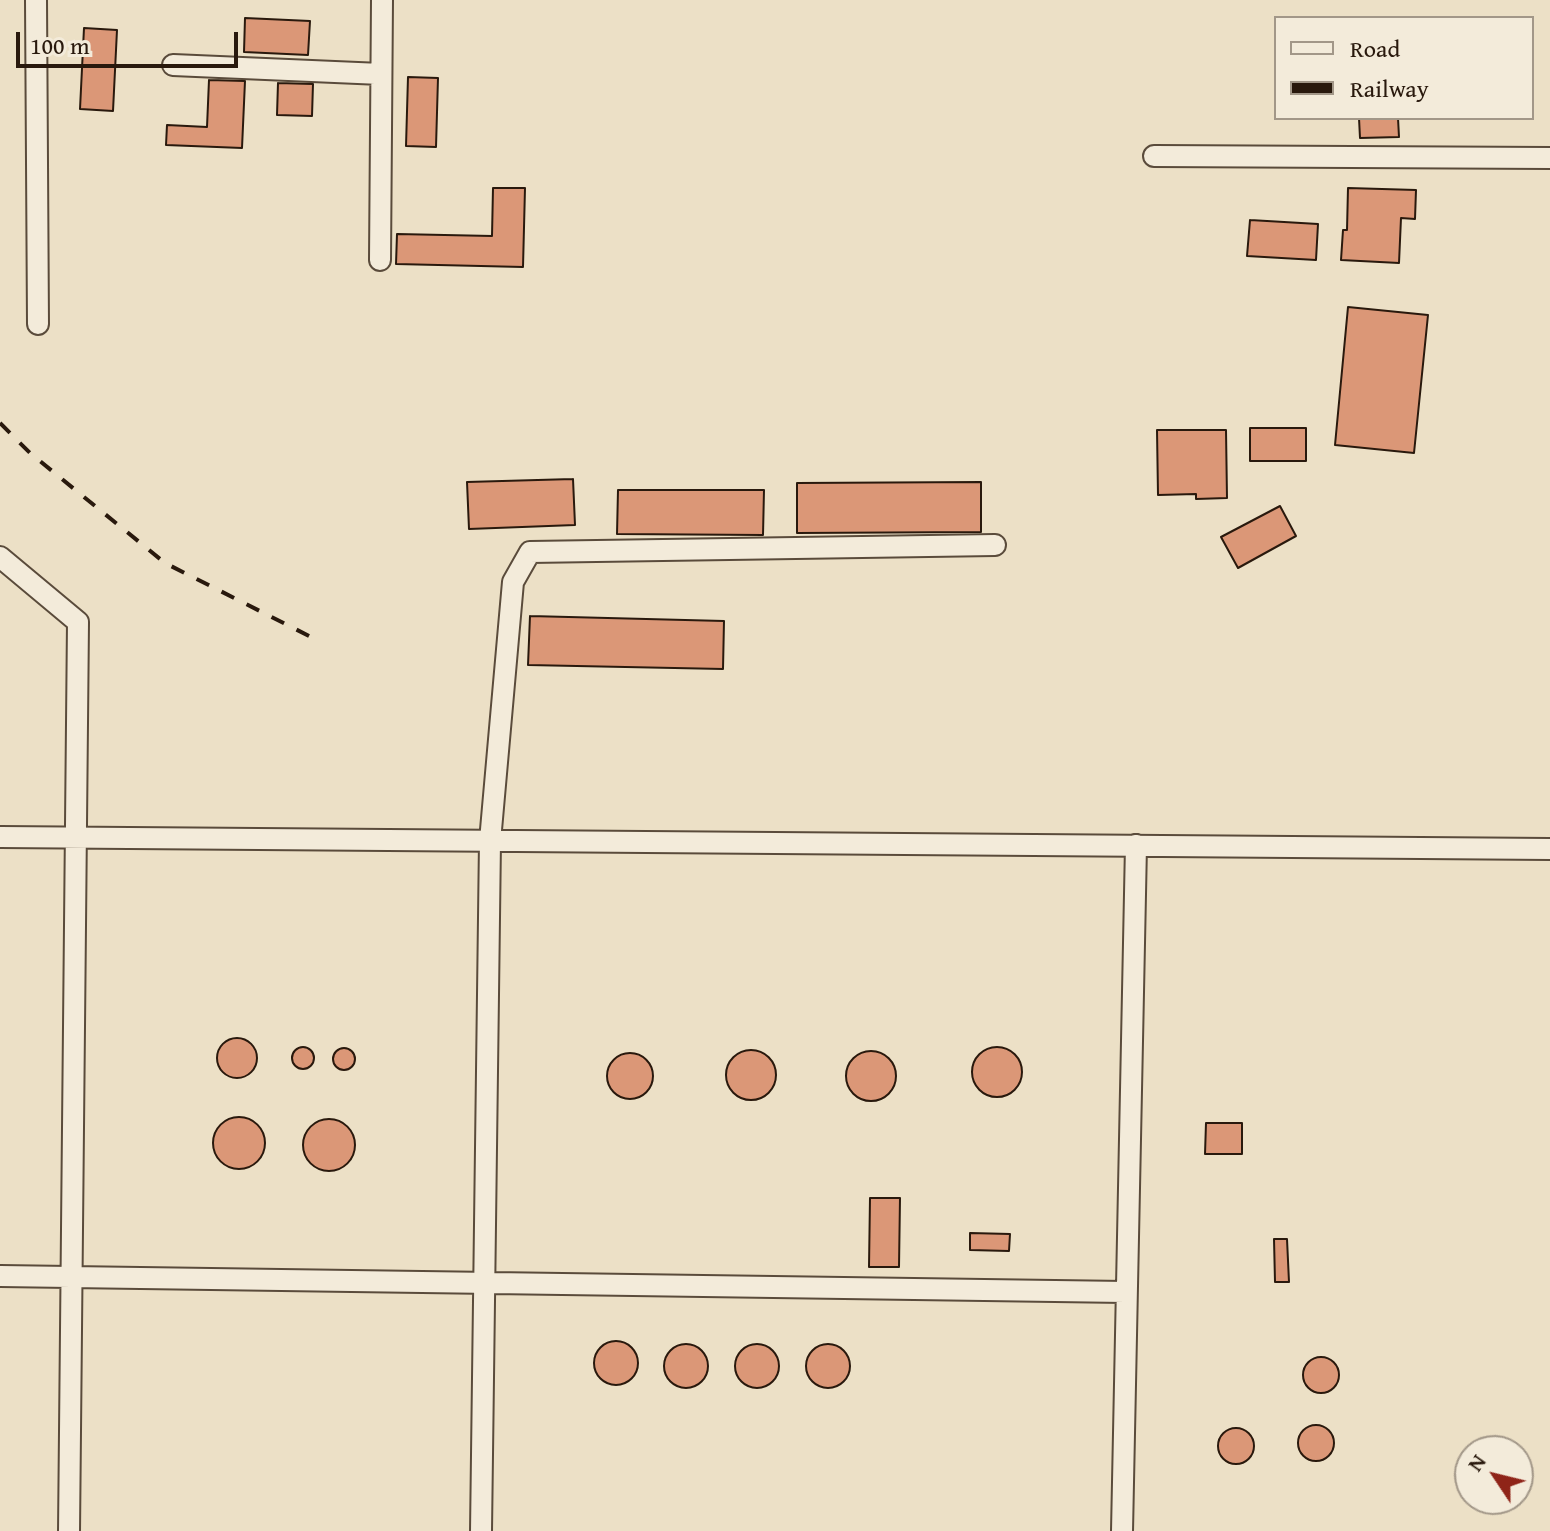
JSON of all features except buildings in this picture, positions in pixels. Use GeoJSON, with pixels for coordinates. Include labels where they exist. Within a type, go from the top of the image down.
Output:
{"type":"FeatureCollection","features":[{"type":"Feature","properties":{"kind":"street"},"geometry":{"type":"LineString","coordinates":[[36,0],[38,324]]}},
{"type":"Feature","properties":{"kind":"street"},"geometry":{"type":"LineString","coordinates":[[380,260],[382,0]]}},
{"type":"Feature","properties":{"kind":"street"},"geometry":{"type":"LineString","coordinates":[[173,65],[381,74]]}},
{"type":"Feature","properties":{"kind":"street"},"geometry":{"type":"LineString","coordinates":[[1154,156],[1550,158]]}},
{"type":"Feature","properties":{"kind":"street"},"geometry":{"type":"LineString","coordinates":[[481,1531],[490,841],[513,582],[530,552],[995,545]]}},
{"type":"Feature","properties":{"kind":"street"},"geometry":{"type":"LineString","coordinates":[[0,557],[78,622],[69,1531]]}},
{"type":"Feature","properties":{"kind":"street"},"geometry":{"type":"LineString","coordinates":[[0,837],[1550,849]]}},
{"type":"Feature","properties":{"kind":"street"},"geometry":{"type":"LineString","coordinates":[[1122,1531],[1136,845]]}},
{"type":"Feature","properties":{"kind":"street"},"geometry":{"type":"LineString","coordinates":[[0,1276],[1125,1292]]}},
{"type":"Feature","properties":{"kind":"railway"},"geometry":{"type":"LineString","coordinates":[[0,423],[30,453],[165,563],[321,642]]}}]}
